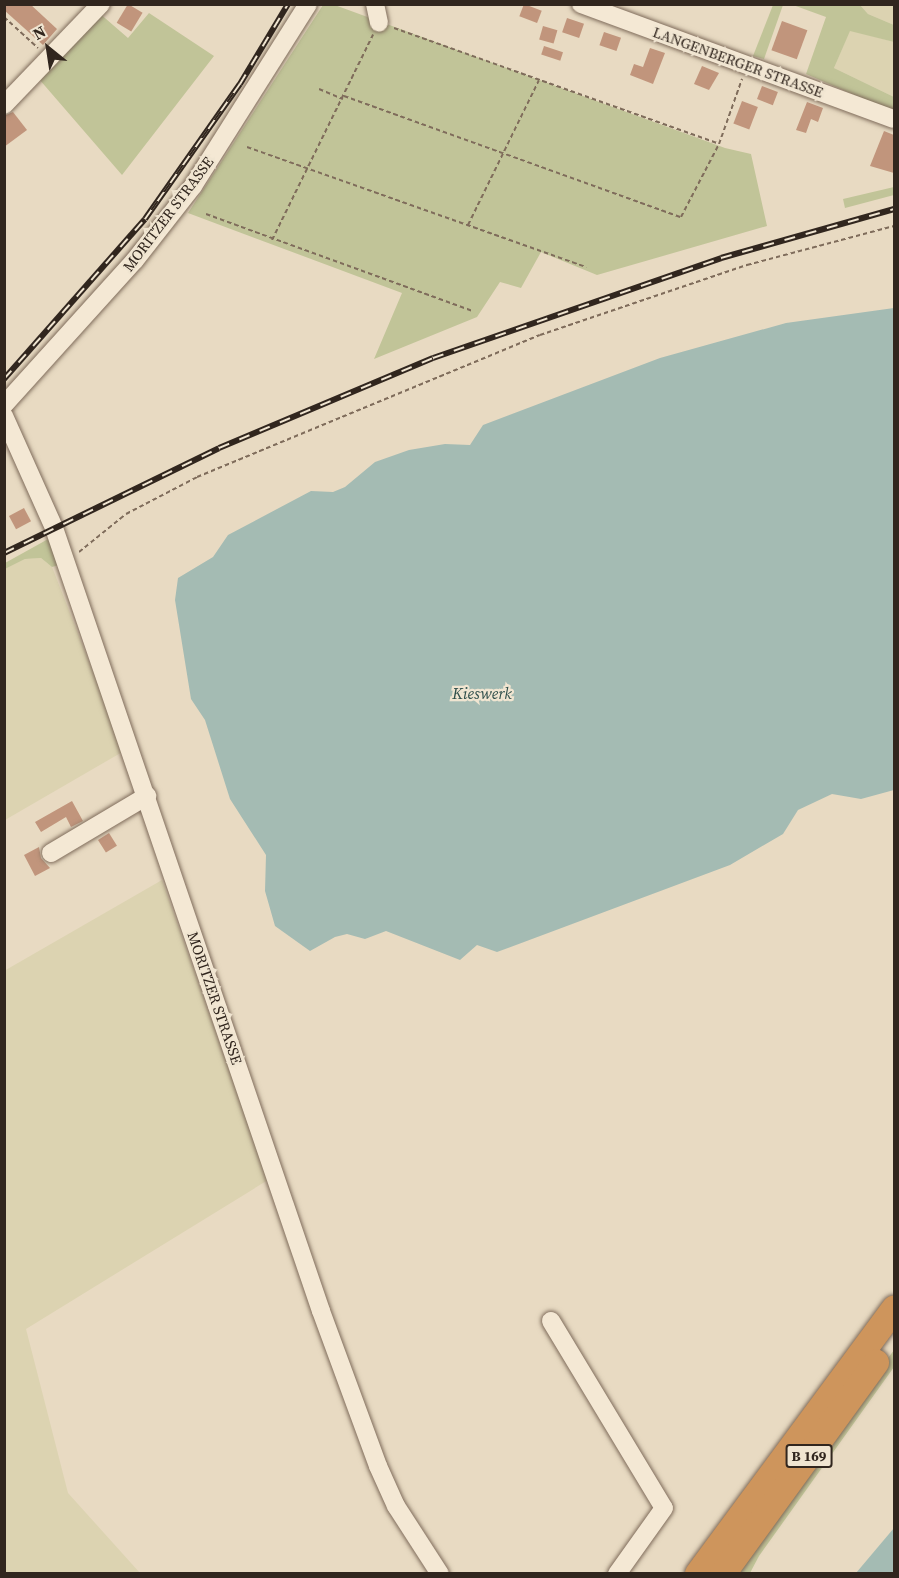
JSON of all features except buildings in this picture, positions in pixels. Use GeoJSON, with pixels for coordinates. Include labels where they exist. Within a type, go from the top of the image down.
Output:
{"type":"FeatureCollection","features":[{"type":"Feature","properties":{"kind":"highway","name":"B 169"},"geometry":{"type":"LineString","coordinates":[[698,1574],[894,1309]]}},
{"type":"Feature","properties":{"kind":"highway","name":"B 169"},"geometry":{"type":"LineString","coordinates":[[723,1574],[894,1337]]}},
{"type":"Feature","properties":{"kind":"street"},"geometry":{"type":"LineString","coordinates":[[4,105],[51,60],[100,4]]}},
{"type":"Feature","properties":{"kind":"street","name":"MORITZER STRASSE"},"geometry":{"type":"LineString","coordinates":[[4,405],[135,260],[193,186],[308,4]]}},
{"type":"Feature","properties":{"kind":"street"},"geometry":{"type":"LineString","coordinates":[[375,4],[379,23]]}},
{"type":"Feature","properties":{"kind":"street","name":"LANGENBERGER STRASSE"},"geometry":{"type":"LineString","coordinates":[[581,4],[894,119]]}},
{"type":"Feature","properties":{"kind":"street","name":"MORITZER STRASSE"},"geometry":{"type":"LineString","coordinates":[[4,416],[66,564],[321,1311],[378,1466],[396,1506],[440,1574]]}},
{"type":"Feature","properties":{"kind":"street"},"geometry":{"type":"LineString","coordinates":[[51,853],[147,796]]}},
{"type":"Feature","properties":{"kind":"street"},"geometry":{"type":"LineString","coordinates":[[551,1321],[664,1508],[617,1574]]}},
{"type":"Feature","properties":{"kind":"path"},"geometry":{"type":"LineString","coordinates":[[145,4],[150,4]]}},
{"type":"Feature","properties":{"kind":"path"},"geometry":{"type":"LineString","coordinates":[[4,17],[51,60]]}},
{"type":"Feature","properties":{"kind":"path"},"geometry":{"type":"LineString","coordinates":[[272,240],[379,23],[719,144]]}},
{"type":"Feature","properties":{"kind":"path"},"geometry":{"type":"LineString","coordinates":[[319,89],[681,217],[719,144],[747,65]]}},
{"type":"Feature","properties":{"kind":"path"},"geometry":{"type":"LineString","coordinates":[[468,225],[540,79]]}},
{"type":"Feature","properties":{"kind":"path"},"geometry":{"type":"LineString","coordinates":[[247,147],[586,267]]}},
{"type":"Feature","properties":{"kind":"path"},"geometry":{"type":"LineString","coordinates":[[206,214],[272,240],[472,311]]}},
{"type":"Feature","properties":{"kind":"path"},"geometry":{"type":"LineString","coordinates":[[66,564],[126,514],[197,477],[540,335],[747,265],[894,226]]}},
{"type":"Feature","properties":{"kind":"shaded area"},"geometry":{"type":"Polygon","coordinates":[[[860,5],[894,5],[894,25],[868,14],[860,5]]]}},
{"type":"Feature","properties":{"kind":"shaded area"},"geometry":{"type":"Polygon","coordinates":[[[850,30],[894,42],[894,97],[834,68],[850,30]]]}},
{"type":"Feature","properties":{"kind":"shaded area"},"geometry":{"type":"Polygon","coordinates":[[[41,558],[52,567],[124,751],[5,820],[5,569],[25,559],[41,558]]]}},
{"type":"Feature","properties":{"kind":"shaded area"},"geometry":{"type":"Polygon","coordinates":[[[162,880],[268,1180],[26,1329],[68,1493],[140,1573],[5,1573],[4,971],[162,880]]]}},
{"type":"Feature","properties":{"kind":"green space"},"geometry":{"type":"Polygon","coordinates":[[[332,4],[725,148],[751,154],[767,226],[597,275],[541,252],[521,288],[500,282],[477,317],[374,359],[402,293],[188,213],[323,5],[332,4]]]}},
{"type":"Feature","properties":{"kind":"green space"},"geometry":{"type":"Polygon","coordinates":[[[773,5],[783,5],[764,59],[753,56],[773,5]]]}},
{"type":"Feature","properties":{"kind":"green space"},"geometry":{"type":"Polygon","coordinates":[[[793,5],[860,5],[868,14],[894,25],[894,42],[850,31],[834,68],[894,97],[894,112],[806,74],[826,17],[793,5]]]}},
{"type":"Feature","properties":{"kind":"green space"},"geometry":{"type":"Polygon","coordinates":[[[98,12],[128,38],[149,13],[214,56],[122,175],[39,79],[98,12]]]}},
{"type":"Feature","properties":{"kind":"green space"},"geometry":{"type":"Polygon","coordinates":[[[894,187],[894,195],[845,208],[843,199],[894,187]]]}},
{"type":"Feature","properties":{"kind":"green space"},"geometry":{"type":"Polygon","coordinates":[[[50,538],[59,565],[52,567],[41,558],[25,559],[5,569],[5,563],[50,538]]]}},
{"type":"Feature","properties":{"kind":"green space"},"geometry":{"type":"Polygon","coordinates":[[[894,1350],[894,1367],[759,1556],[750,1573],[730,1574],[894,1350]]]}},
{"type":"Feature","properties":{"kind":"water","name":"Kieswerk"},"geometry":{"type":"Polygon","coordinates":[[[894,308],[894,790],[861,799],[832,794],[798,810],[783,834],[730,865],[497,952],[477,945],[460,960],[386,931],[365,939],[347,934],[335,937],[310,951],[275,926],[265,891],[266,855],[230,799],[205,720],[191,699],[175,600],[178,578],[213,557],[228,535],[311,491],[333,492],[345,487],[375,462],[409,450],[445,444],[470,445],[483,425],[660,358],[786,323],[894,308]]]}},
{"type":"Feature","properties":{"kind":"water"},"geometry":{"type":"Polygon","coordinates":[[[894,1528],[894,1573],[856,1573],[894,1528]]]}},
{"type":"Feature","properties":{"kind":"railway"},"geometry":{"type":"LineString","coordinates":[[4,379],[145,219],[240,84],[288,4]]}},
{"type":"Feature","properties":{"kind":"railway"},"geometry":{"type":"LineString","coordinates":[[4,553],[219,448],[433,358],[721,258],[894,209]]}}]}
